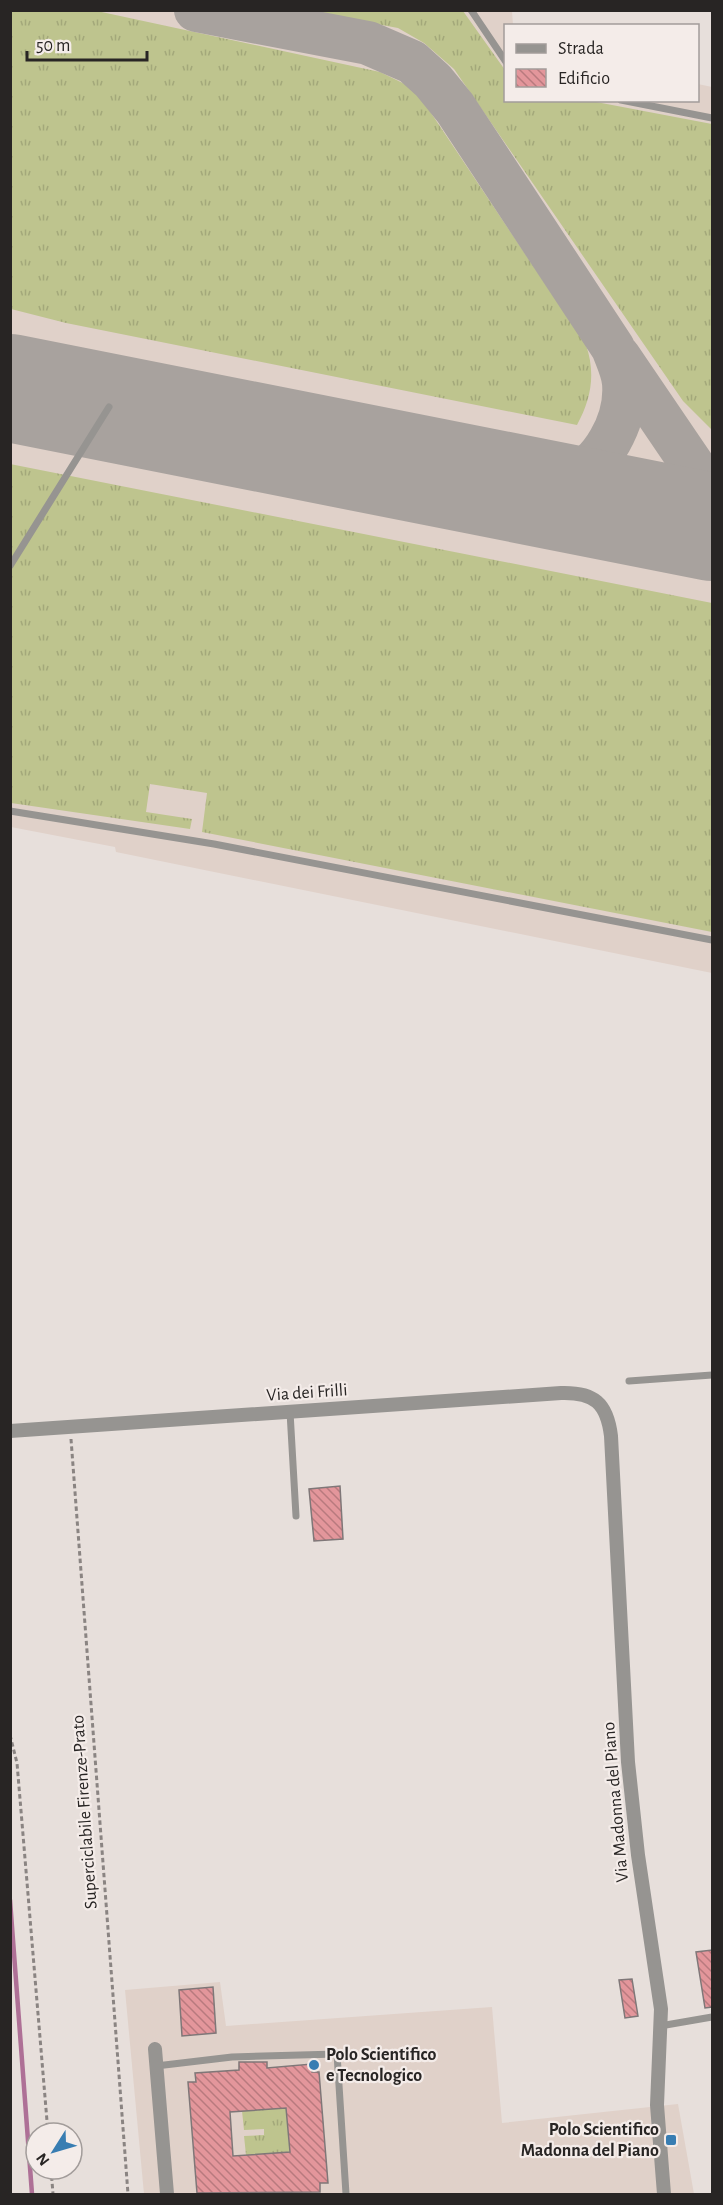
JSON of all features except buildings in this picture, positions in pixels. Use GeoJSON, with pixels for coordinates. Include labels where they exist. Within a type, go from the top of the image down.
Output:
{"type":"FeatureCollection","features":[{"type":"Feature","properties":{"kind":"street","name":"Via dei Frilli"},"geometry":{"type":"LineString","coordinates":[[10,1431],[573,1393],[590,1397],[602,1406]]}},
{"type":"Feature","properties":{"kind":"street","name":"Via Madonna del Piano"},"geometry":{"type":"LineString","coordinates":[[602,1406],[608,1418],[611,1436],[628,1762],[638,1855],[661,2009],[657,2105],[664,2194]]}},
{"type":"Feature","properties":{"kind":"street"},"geometry":{"type":"LineString","coordinates":[[155,2049],[167,2194]]}},
{"type":"Feature","properties":{"kind":"lane"},"geometry":{"type":"LineString","coordinates":[[471,10],[504,59]]}},
{"type":"Feature","properties":{"kind":"lane"},"geometry":{"type":"LineString","coordinates":[[631,102],[712,118]]}},
{"type":"Feature","properties":{"kind":"lane"},"geometry":{"type":"LineString","coordinates":[[10,566],[109,407]]}},
{"type":"Feature","properties":{"kind":"lane"},"geometry":{"type":"LineString","coordinates":[[10,811],[214,844],[712,940]]}},
{"type":"Feature","properties":{"kind":"lane"},"geometry":{"type":"LineString","coordinates":[[629,1381],[712,1375]]}},
{"type":"Feature","properties":{"kind":"lane"},"geometry":{"type":"LineString","coordinates":[[290,1412],[296,1516]]}},
{"type":"Feature","properties":{"kind":"lane"},"geometry":{"type":"LineString","coordinates":[[660,2026],[712,2017]]}},
{"type":"Feature","properties":{"kind":"lane"},"geometry":{"type":"LineString","coordinates":[[156,2066],[232,2057],[336,2054],[346,2194]]}},
{"type":"Feature","properties":{"kind":"path","name":"Superciclabile Firenze-Prato"},"geometry":{"type":"LineString","coordinates":[[70,1427],[128,2194]]}},
{"type":"Feature","properties":{"kind":"path"},"geometry":{"type":"LineString","coordinates":[[10,1735],[17,1763],[47,2121]]}},
{"type":"Feature","properties":{"kind":"shaded area"},"geometry":{"type":"Polygon","coordinates":[[[10,11],[512,11],[513,24],[504,24],[504,102],[699,102],[699,84],[712,87],[712,973],[116,852],[115,847],[11,827],[10,11]]]}},
{"type":"Feature","properties":{"kind":"shaded area","name":"Polo Scientifico e Tecnologico"},"geometry":{"type":"Polygon","coordinates":[[[220,1982],[226,2026],[492,2007],[502,2123],[678,2104],[694,2194],[144,2194],[125,1990],[220,1982]]]}},
{"type":"Feature","properties":{"kind":"green space"},"geometry":{"type":"Polygon","coordinates":[[[10,11],[97,11],[380,72],[415,89],[586,345],[591,366],[589,396],[577,425],[66,323],[11,309],[10,11]]]}},
{"type":"Feature","properties":{"kind":"green space"},"geometry":{"type":"Polygon","coordinates":[[[306,11],[463,11],[504,69],[504,102],[596,102],[712,124],[712,430],[683,401],[454,69],[424,43],[398,28],[306,11]]]}},
{"type":"Feature","properties":{"kind":"green space"},"geometry":{"type":"Polygon","coordinates":[[[10,464],[712,603],[712,932],[202,832],[207,793],[150,784],[146,812],[192,819],[190,829],[11,803],[10,464]]]}},
{"type":"Feature","properties":{"kind":"green space"},"geometry":{"type":"Polygon","coordinates":[[[285,2089],[291,2171],[281,2172],[280,2153],[246,2155],[244,2136],[264,2135],[264,2129],[244,2130],[242,2111],[285,2089]]]}},
{"type":"Feature","properties":{"kind":"waterway"},"geometry":{"type":"LineString","coordinates":[[10,1900],[32,2194]]}},
{"type":"Feature","properties":{"kind":"taxiway"},"geometry":{"type":"LineString","coordinates":[[196,10],[368,43],[412,62],[433,81],[455,108],[613,348],[624,383],[624,397],[617,427],[591,465],[566,480],[526,490]]}},
{"type":"Feature","properties":{"kind":"taxiway"},"geometry":{"type":"LineString","coordinates":[[619,357],[712,494]]}},
{"type":"Feature","properties":{"kind":"runway"},"geometry":{"type":"LineString","coordinates":[[10,388],[712,527]]}},
{"type":"Feature","properties":{"kind":"place","name":"Polo Scientifico e Tecnologico"},"geometry":{"type":"Point","coordinates":[314,2065]}},
{"type":"Feature","properties":{"kind":"place","name":"Polo Scientifico Madonna del Piano"},"geometry":{"type":"Point","coordinates":[671,2140]}}]}
